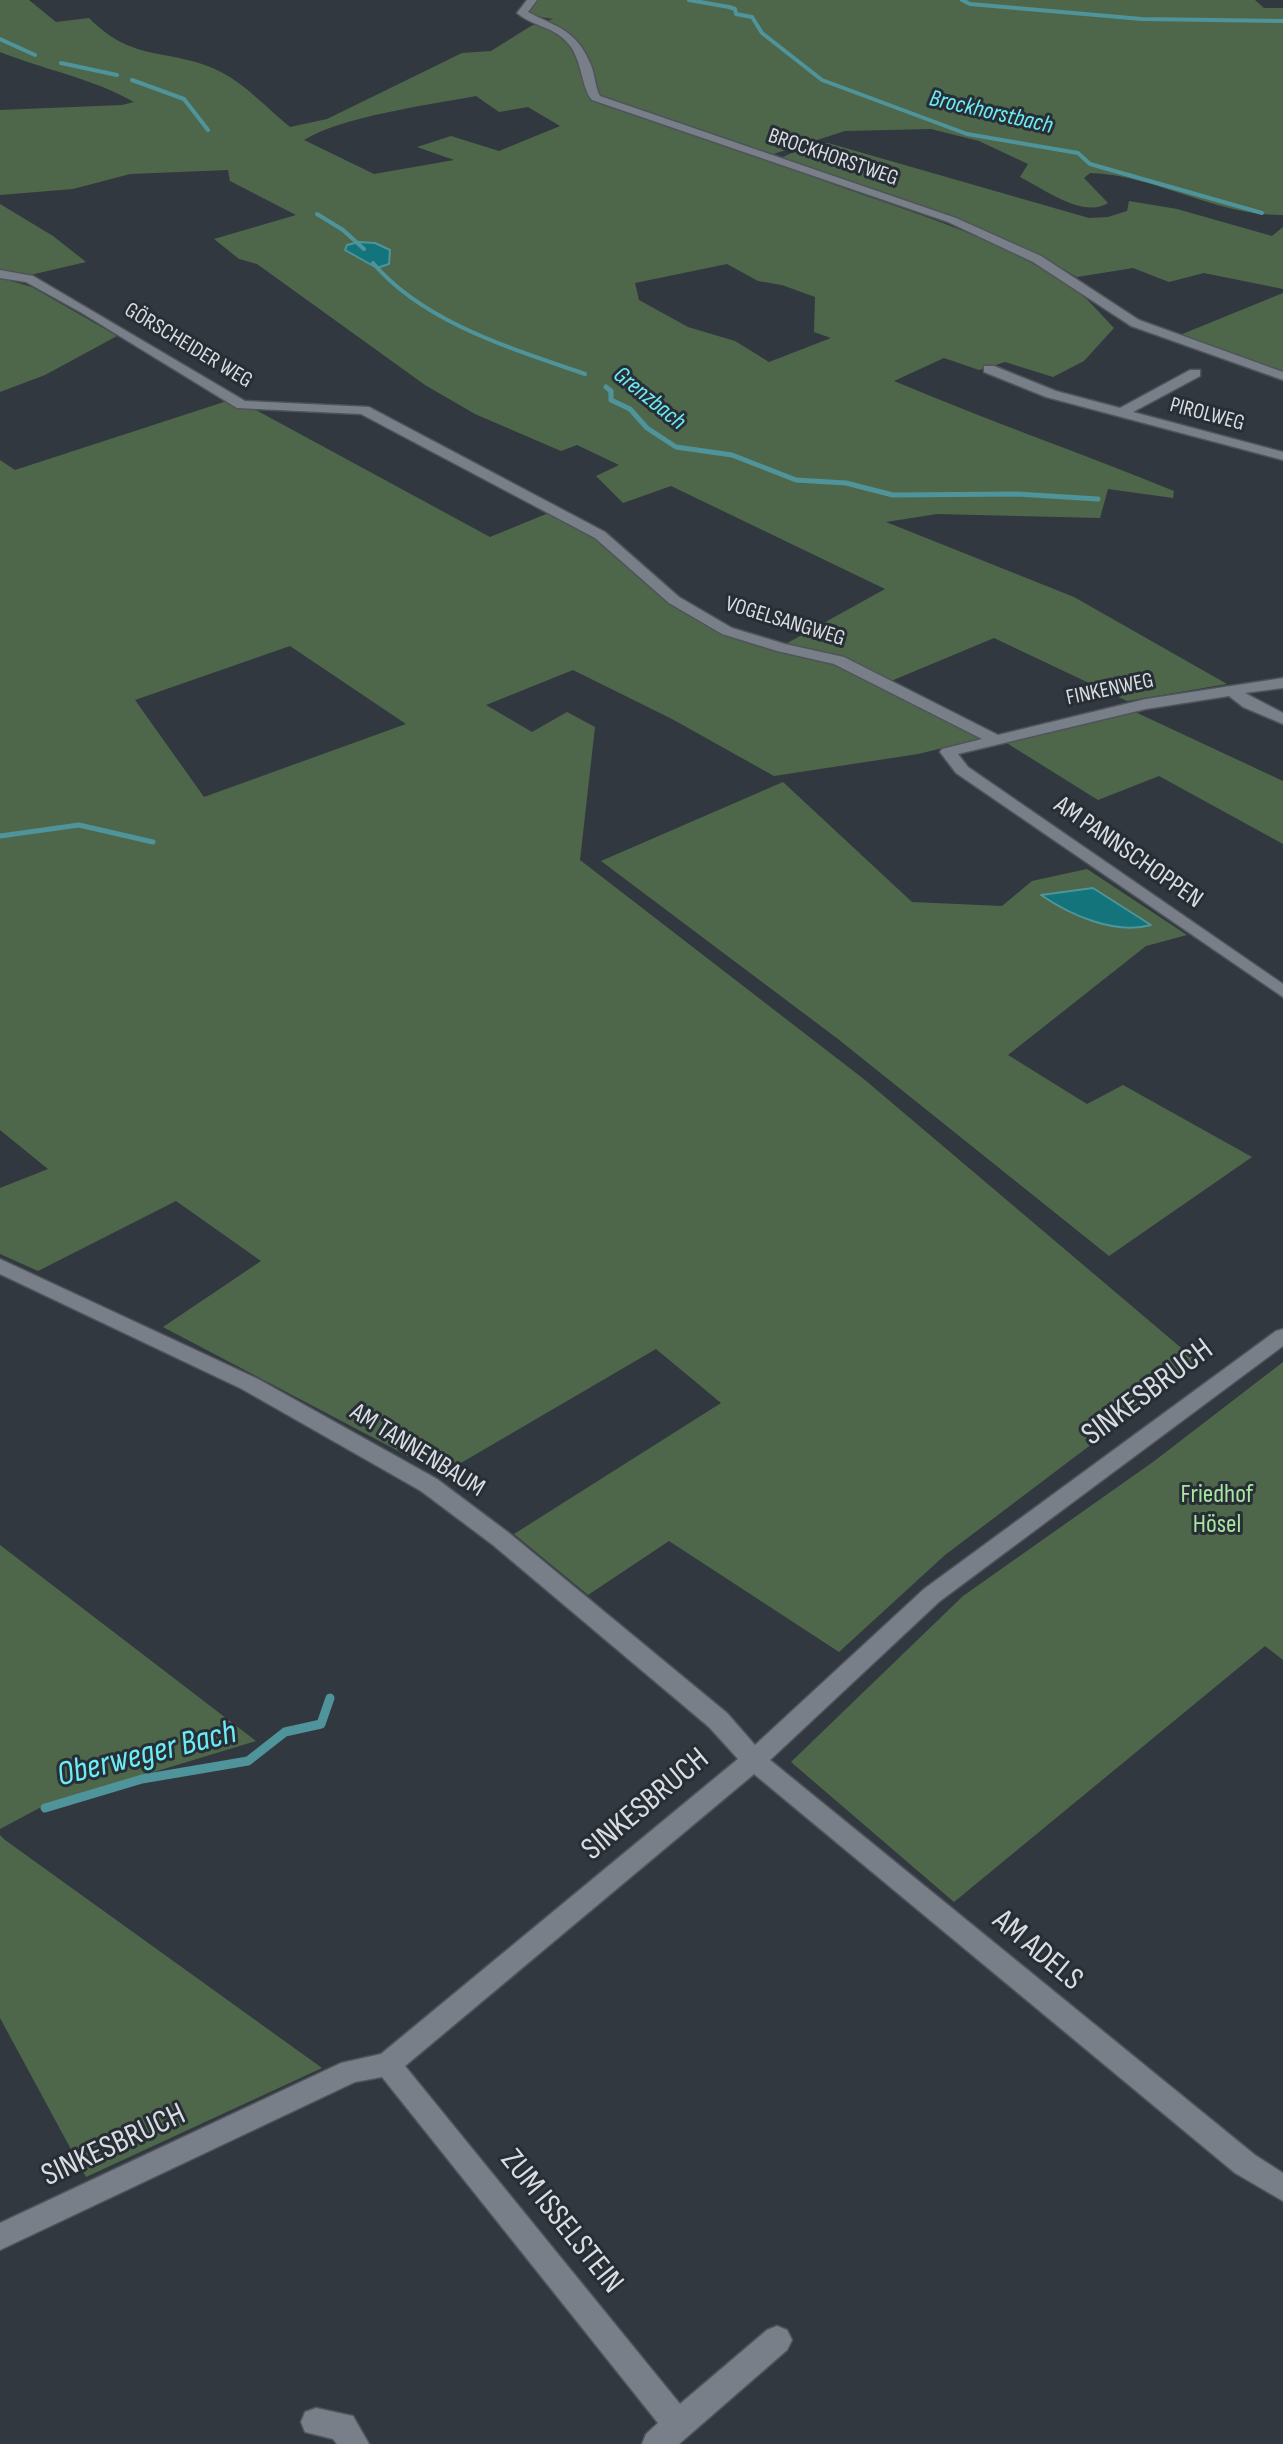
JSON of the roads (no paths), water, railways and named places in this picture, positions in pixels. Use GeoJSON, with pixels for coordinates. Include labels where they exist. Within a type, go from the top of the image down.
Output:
{"type":"FeatureCollection","features":[{"type":"Feature","properties":{"kind":"street","name":"BROCKHORSTWEG"},"geometry":{"type":"LineString","coordinates":[[532,0],[522,13],[563,31],[592,78],[592,94],[596,98],[993,236],[1037,259],[1135,323],[1283,376]]}},
{"type":"Feature","properties":{"kind":"street","name":"GÖRSCHEIDER WEG"},"geometry":{"type":"LineString","coordinates":[[0,274],[29,279],[242,405],[364,410],[495,477]]}},
{"type":"Feature","properties":{"kind":"street","name":"PIROLWEG"},"geometry":{"type":"LineString","coordinates":[[989,369],[1051,394],[1283,456]]}},
{"type":"Feature","properties":{"kind":"street","name":"PIROLWEG"},"geometry":{"type":"LineString","coordinates":[[1121,413],[1195,373]]}},
{"type":"Feature","properties":{"kind":"street","name":"VOGELSANGWEG"},"geometry":{"type":"LineString","coordinates":[[495,477],[600,535],[674,600],[727,631],[782,648],[839,660],[994,739]]}},
{"type":"Feature","properties":{"kind":"street","name":"FINKENWEG"},"geometry":{"type":"LineString","coordinates":[[948,752],[1146,704],[1283,683]]}},
{"type":"Feature","properties":{"kind":"street"},"geometry":{"type":"LineString","coordinates":[[1231,690],[1249,704],[1283,719]]}},
{"type":"Feature","properties":{"kind":"street","name":"AM PANNSCHOPPEN"},"geometry":{"type":"LineString","coordinates":[[948,752],[962,770],[1283,992]]}},
{"type":"Feature","properties":{"kind":"street","name":"AM TANNENBAUM"},"geometry":{"type":"LineString","coordinates":[[0,1266],[250,1384],[429,1485],[501,1539],[718,1720],[754,1760]]}},
{"type":"Feature","properties":{"kind":"street","name":"SINKESBRUCH"},"geometry":{"type":"LineString","coordinates":[[0,2237],[351,2071],[388,2064],[754,1760],[932,1595],[1283,1336]]}},
{"type":"Feature","properties":{"kind":"street","name":"AM ADELS"},"geometry":{"type":"LineString","coordinates":[[754,1760],[1088,2037],[1245,2164],[1283,2188]]}},
{"type":"Feature","properties":{"kind":"street","name":"ZUM ISSELSTEIN"},"geometry":{"type":"LineString","coordinates":[[388,2064],[668,2434],[777,2340]]}},
{"type":"Feature","properties":{"kind":"street"},"geometry":{"type":"LineString","coordinates":[[316,2422],[342,2426],[354,2444]]}},
{"type":"Feature","properties":{"kind":"water"},"geometry":{"type":"Polygon","coordinates":[[[375,243],[390,250],[389,264],[377,268],[345,250],[347,245],[375,243]]]}},
{"type":"Feature","properties":{"kind":"water"},"geometry":{"type":"Polygon","coordinates":[[[1093,888],[1151,925],[1123,927],[1093,921],[1065,910],[1041,895],[1093,888]]]}},
{"type":"Feature","properties":{"kind":"waterway","name":"Brockhorstbach"},"geometry":{"type":"LineString","coordinates":[[689,0],[729,7],[735,9],[736,14],[752,17],[762,33],[822,80],[967,134],[1078,153],[1090,164],[1262,213]]}},
{"type":"Feature","properties":{"kind":"waterway"},"geometry":{"type":"LineString","coordinates":[[962,0],[970,4],[1142,19],[1283,21]]}},
{"type":"Feature","properties":{"kind":"waterway","name":"Grenzbach"},"geometry":{"type":"LineString","coordinates":[[0,39],[35,55]]}},
{"type":"Feature","properties":{"kind":"waterway","name":"Grenzbach"},"geometry":{"type":"LineString","coordinates":[[61,63],[117,75]]}},
{"type":"Feature","properties":{"kind":"waterway","name":"Grenzbach"},"geometry":{"type":"LineString","coordinates":[[132,80],[184,99],[208,130]]}},
{"type":"Feature","properties":{"kind":"waterway","name":"Grenzbach"},"geometry":{"type":"LineString","coordinates":[[317,214],[343,230],[364,249]]}},
{"type":"Feature","properties":{"kind":"waterway","name":"Grenzbach"},"geometry":{"type":"LineString","coordinates":[[373,263],[394,284],[444,318],[500,344],[585,374]]}},
{"type":"Feature","properties":{"kind":"waterway","name":"Grenzbach"},"geometry":{"type":"LineString","coordinates":[[606,387],[611,391],[611,400],[630,409],[647,428],[676,447],[732,455],[796,480],[846,483],[893,495],[1017,494],[1098,499]]}},
{"type":"Feature","properties":{"kind":"waterway"},"geometry":{"type":"LineString","coordinates":[[0,836],[79,825],[153,842]]}},
{"type":"Feature","properties":{"kind":"waterway","name":"Oberweger Bach"},"geometry":{"type":"LineString","coordinates":[[45,1808],[142,1779],[248,1761],[285,1732],[321,1724],[330,1698]]}},
{"type":"Feature","properties":{"kind":"park label","name":"Friedhof Hösel"},"geometry":{"type":"Point","coordinates":[1217,1510]}}]}
